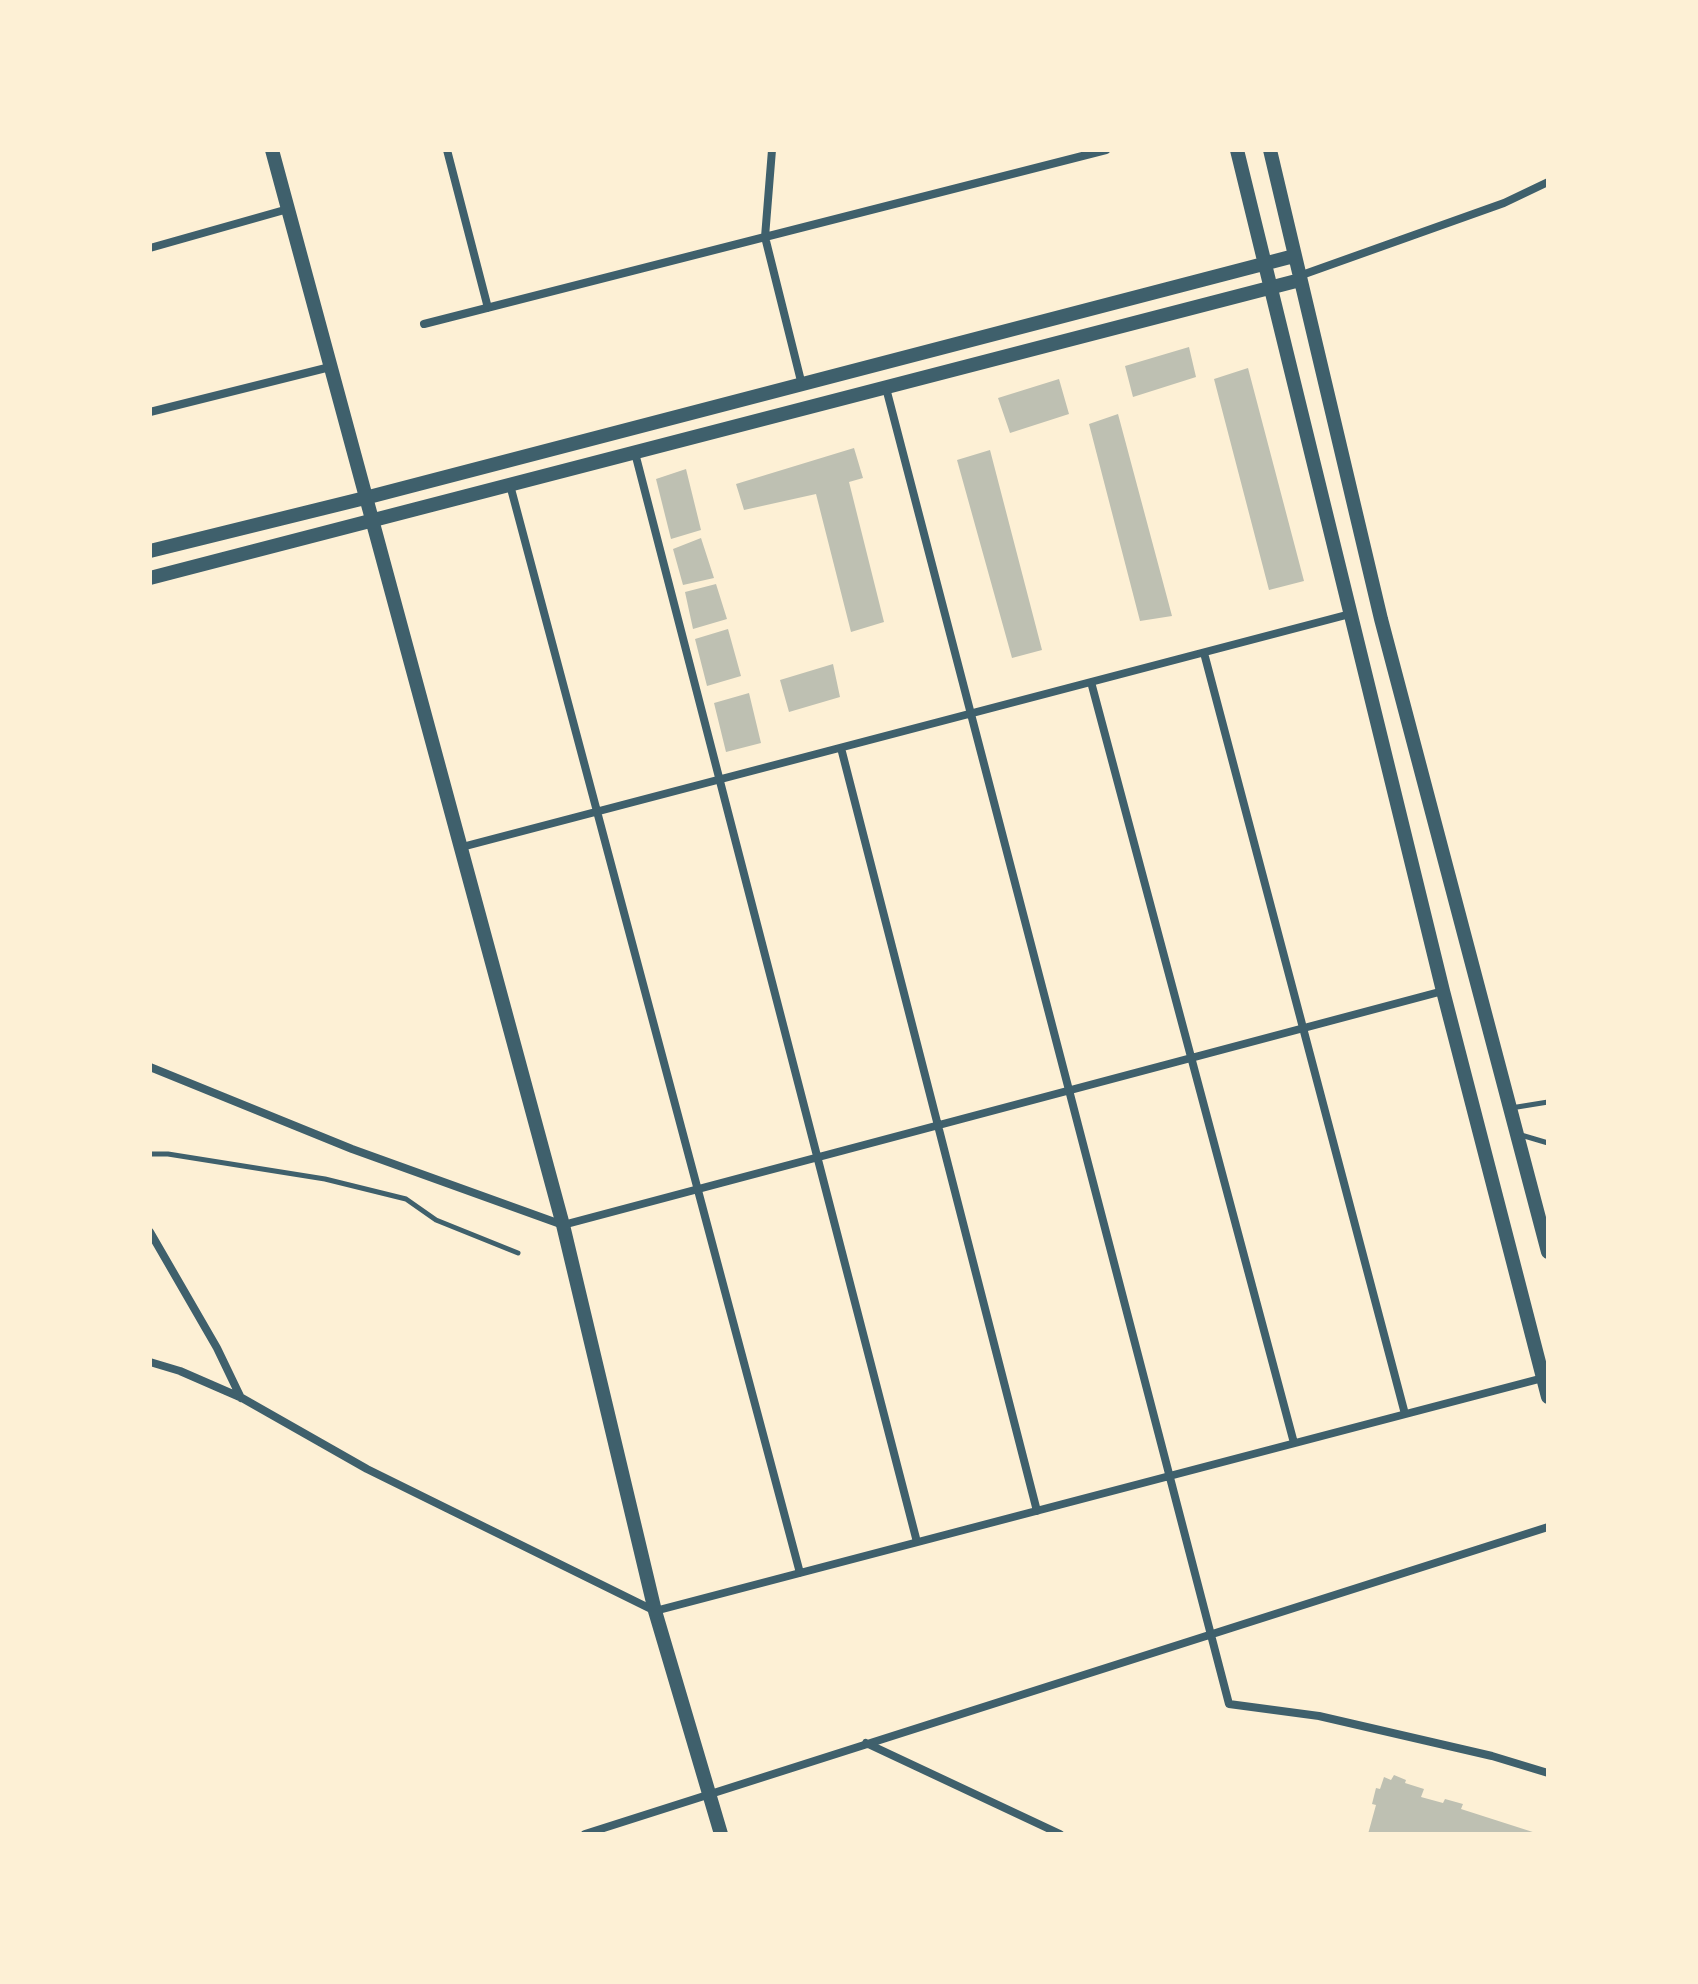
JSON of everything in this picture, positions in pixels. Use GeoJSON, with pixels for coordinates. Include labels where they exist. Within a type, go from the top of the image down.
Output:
{"type":"FeatureCollection","features":[{"type":"Feature","properties":{"kind":"street"},"geometry":{"type":"LineString","coordinates":[[272,150],[563,1225],[655,1611],[721,1834]]}},
{"type":"Feature","properties":{"kind":"street"},"geometry":{"type":"LineString","coordinates":[[447,150],[488,308]]}},
{"type":"Feature","properties":{"kind":"street"},"geometry":{"type":"LineString","coordinates":[[772,150],[765,237],[802,385]]}},
{"type":"Feature","properties":{"kind":"street"},"geometry":{"type":"LineString","coordinates":[[424,324],[1086,152],[1106,150]]}},
{"type":"Feature","properties":{"kind":"street"},"geometry":{"type":"LineString","coordinates":[[1237,150],[1443,991],[1548,1397]]}},
{"type":"Feature","properties":{"kind":"street"},"geometry":{"type":"LineString","coordinates":[[1270,150],[1381,619],[1548,1252]]}},
{"type":"Feature","properties":{"kind":"street"},"geometry":{"type":"LineString","coordinates":[[150,578],[1272,288],[1504,203],[1548,182]]}},
{"type":"Feature","properties":{"kind":"street"},"geometry":{"type":"LineString","coordinates":[[150,248],[288,209]]}},
{"type":"Feature","properties":{"kind":"street"},"geometry":{"type":"LineString","coordinates":[[150,551],[1294,256]]}},
{"type":"Feature","properties":{"kind":"street"},"geometry":{"type":"LineString","coordinates":[[150,412],[330,367]]}},
{"type":"Feature","properties":{"kind":"street"},"geometry":{"type":"LineString","coordinates":[[886,388],[1229,1704],[1319,1716],[1492,1756],[1548,1773]]}},
{"type":"Feature","properties":{"kind":"street"},"geometry":{"type":"LineString","coordinates":[[635,453],[917,1542]]}},
{"type":"Feature","properties":{"kind":"street"},"geometry":{"type":"LineString","coordinates":[[510,485],[800,1573]]}},
{"type":"Feature","properties":{"kind":"street"},"geometry":{"type":"LineString","coordinates":[[462,847],[1350,614]]}},
{"type":"Feature","properties":{"kind":"street"},"geometry":{"type":"LineString","coordinates":[[1204,653],[1405,1414]]}},
{"type":"Feature","properties":{"kind":"street"},"geometry":{"type":"LineString","coordinates":[[1091,682],[1294,1443]]}},
{"type":"Feature","properties":{"kind":"street"},"geometry":{"type":"LineString","coordinates":[[841,748],[1037,1511]]}},
{"type":"Feature","properties":{"kind":"street"},"geometry":{"type":"LineString","coordinates":[[150,1067],[352,1149],[563,1225],[1443,991]]}},
{"type":"Feature","properties":{"kind":"street"},"geometry":{"type":"LineString","coordinates":[[150,1232],[242,1398]]}},
{"type":"Feature","properties":{"kind":"street"},"geometry":{"type":"LineString","coordinates":[[150,1362],[180,1371],[242,1398],[367,1469],[655,1611],[1543,1378]]}},
{"type":"Feature","properties":{"kind":"street"},"geometry":{"type":"LineString","coordinates":[[585,1834],[1548,1527]]}},
{"type":"Feature","properties":{"kind":"street"},"geometry":{"type":"LineString","coordinates":[[866,1743],[1060,1834]]}},
{"type":"Feature","properties":{"kind":"lane"},"geometry":{"type":"LineString","coordinates":[[1510,1108],[1548,1102]]}},
{"type":"Feature","properties":{"kind":"lane"},"geometry":{"type":"LineString","coordinates":[[1517,1133],[1548,1143]]}},
{"type":"Feature","properties":{"kind":"lane"},"geometry":{"type":"LineString","coordinates":[[150,1154],[168,1154],[325,1179],[406,1199],[436,1220],[518,1253]]}},
{"type":"Feature","properties":{"kind":"building"},"geometry":{"type":"Polygon","coordinates":[[[1189,347],[1196,377],[1133,397],[1125,366],[1189,347]]]}},
{"type":"Feature","properties":{"kind":"building"},"geometry":{"type":"Polygon","coordinates":[[[1248,368],[1304,581],[1269,590],[1214,379],[1248,368]]]}},
{"type":"Feature","properties":{"kind":"building"},"geometry":{"type":"Polygon","coordinates":[[[1059,379],[1069,414],[1010,433],[998,398],[1059,379]]]}},
{"type":"Feature","properties":{"kind":"building"},"geometry":{"type":"Polygon","coordinates":[[[1118,414],[1172,616],[1140,621],[1089,424],[1118,414]]]}},
{"type":"Feature","properties":{"kind":"building"},"geometry":{"type":"Polygon","coordinates":[[[854,448],[863,478],[849,482],[884,622],[851,632],[816,494],[744,510],[736,484],[854,448]]]}},
{"type":"Feature","properties":{"kind":"building"},"geometry":{"type":"Polygon","coordinates":[[[990,450],[1042,650],[1012,658],[957,460],[990,450]]]}},
{"type":"Feature","properties":{"kind":"building"},"geometry":{"type":"Polygon","coordinates":[[[686,469],[701,530],[671,539],[656,479],[686,469]]]}},
{"type":"Feature","properties":{"kind":"building"},"geometry":{"type":"Polygon","coordinates":[[[701,538],[714,578],[683,585],[673,549],[701,538]]]}},
{"type":"Feature","properties":{"kind":"building"},"geometry":{"type":"Polygon","coordinates":[[[716,584],[727,619],[693,629],[685,592],[716,584]]]}},
{"type":"Feature","properties":{"kind":"building"},"geometry":{"type":"Polygon","coordinates":[[[728,629],[741,676],[707,686],[695,639],[728,629]]]}},
{"type":"Feature","properties":{"kind":"building"},"geometry":{"type":"Polygon","coordinates":[[[833,664],[840,697],[789,712],[780,680],[833,664]]]}},
{"type":"Feature","properties":{"kind":"building"},"geometry":{"type":"Polygon","coordinates":[[[749,693],[761,743],[726,752],[714,703],[749,693]]]}},
{"type":"Feature","properties":{"kind":"building"},"geometry":{"type":"Polygon","coordinates":[[[1394,1775],[1406,1780],[1405,1783],[1424,1789],[1421,1797],[1463,1804],[1461,1809],[1539,1834],[1368,1834],[1376,1805],[1372,1804],[1376,1788],[1380,1789],[1384,1777],[1391,1780],[1394,1775]]]}}]}
